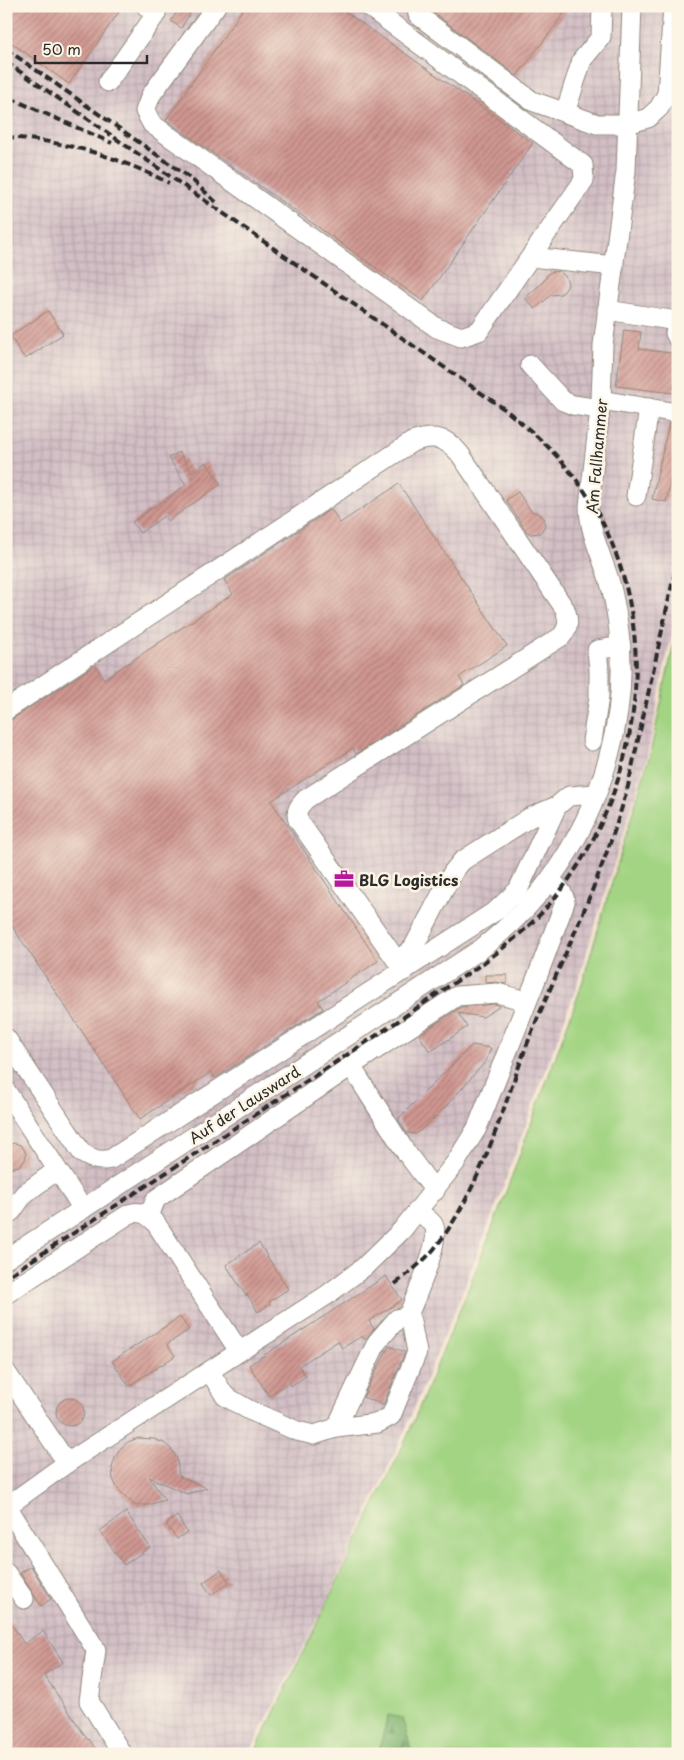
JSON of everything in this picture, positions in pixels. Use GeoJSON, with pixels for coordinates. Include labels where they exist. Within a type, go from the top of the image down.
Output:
{"type":"FeatureCollection","features":[{"type":"Feature","properties":{"kind":"street"},"geometry":{"type":"LineString","coordinates":[[108,82],[156,14],[146,6]]}},
{"type":"Feature","properties":{"kind":"street"},"geometry":{"type":"LineString","coordinates":[[216,6],[151,95],[145,110],[152,124],[437,328],[461,338],[479,331],[584,180],[584,165],[368,6]]}},
{"type":"Feature","properties":{"kind":"street"},"geometry":{"type":"LineString","coordinates":[[417,6],[418,15],[532,101],[597,124],[628,124],[669,109],[668,94],[673,6]]}},
{"type":"Feature","properties":{"kind":"street"},"geometry":{"type":"LineString","coordinates":[[566,113],[582,60],[601,37],[602,6]]}},
{"type":"Feature","properties":{"kind":"street","name":"Am Fallhammer"},"geometry":{"type":"LineString","coordinates":[[481,949],[506,929],[550,880],[576,838],[596,794],[614,736],[620,697],[621,646],[612,590],[593,534],[589,513],[589,497],[601,404],[603,345],[625,180],[632,6]]}},
{"type":"Feature","properties":{"kind":"street"},"geometry":{"type":"LineString","coordinates":[[531,256],[614,266]]}},
{"type":"Feature","properties":{"kind":"street"},"geometry":{"type":"LineString","coordinates":[[607,310],[677,321],[675,333],[678,339]]}},
{"type":"Feature","properties":{"kind":"street"},"geometry":{"type":"LineString","coordinates":[[530,365],[563,401],[573,405],[601,404],[649,408],[677,413],[678,409]]}},
{"type":"Feature","properties":{"kind":"street"},"geometry":{"type":"LineString","coordinates":[[636,496],[649,408]]}},
{"type":"Feature","properties":{"kind":"street"},"geometry":{"type":"LineString","coordinates":[[6,710],[412,442],[422,439],[444,439],[453,445],[460,454],[565,609],[568,625],[562,636],[306,799],[297,809],[298,820],[400,966]]}},
{"type":"Feature","properties":{"kind":"street"},"geometry":{"type":"LineString","coordinates":[[592,741],[600,697],[597,650],[621,646]]}},
{"type":"Feature","properties":{"kind":"street"},"geometry":{"type":"LineString","coordinates":[[400,966],[413,948],[453,872],[462,861],[529,818],[557,806],[569,796],[596,794]]}},
{"type":"Feature","properties":{"kind":"street"},"geometry":{"type":"LineString","coordinates":[[6,1038],[82,1153],[92,1159],[103,1161],[111,1159],[400,966],[497,910],[518,890],[557,806]]}},
{"type":"Feature","properties":{"kind":"street"},"geometry":{"type":"LineString","coordinates":[[122,1754],[88,1702],[96,1650],[6,1506],[68,1463],[327,1295],[364,1267],[418,1212],[456,1162],[477,1128],[539,972],[564,902],[561,890],[550,880]]}},
{"type":"Feature","properties":{"kind":"street","name":"Auf der Lausward"},"geometry":{"type":"LineString","coordinates":[[6,1259],[481,949]]}},
{"type":"Feature","properties":{"kind":"street"},"geometry":{"type":"LineString","coordinates":[[149,1216],[156,1199],[457,996],[497,993],[526,1001]]}},
{"type":"Feature","properties":{"kind":"street"},"geometry":{"type":"LineString","coordinates":[[351,1066],[405,1152],[435,1191]]}},
{"type":"Feature","properties":{"kind":"street"},"geometry":{"type":"LineString","coordinates":[[6,1091],[84,1209]]}},
{"type":"Feature","properties":{"kind":"street"},"geometry":{"type":"LineString","coordinates":[[6,1215],[12,1212],[24,1194],[58,1170]]}},
{"type":"Feature","properties":{"kind":"street"},"geometry":{"type":"LineString","coordinates":[[6,1294],[129,1214],[136,1212],[149,1216],[155,1222],[239,1351]]}},
{"type":"Feature","properties":{"kind":"street"},"geometry":{"type":"LineString","coordinates":[[408,1316],[433,1250],[435,1233],[434,1225],[418,1212]]}},
{"type":"Feature","properties":{"kind":"street"},"geometry":{"type":"LineString","coordinates":[[210,1372],[225,1396],[248,1410],[297,1431],[314,1435],[336,1428],[378,1423],[391,1416],[417,1352],[411,1321],[408,1316]]}},
{"type":"Feature","properties":{"kind":"street"},"geometry":{"type":"LineString","coordinates":[[336,1428],[377,1342],[398,1319],[408,1316]]}},
{"type":"Feature","properties":{"kind":"street"},"geometry":{"type":"LineString","coordinates":[[6,1372],[68,1463]]}},
{"type":"Feature","properties":{"kind":"street"},"geometry":{"type":"LineString","coordinates":[[6,1573],[24,1599]]}},
{"type":"Feature","properties":{"kind":"shaded area"},"geometry":{"type":"Polygon","coordinates":[[[6,6],[678,6],[678,611],[666,660],[648,753],[576,988],[461,1296],[403,1435],[326,1603],[249,1754],[6,1754],[6,6]]]}},
{"type":"Feature","properties":{"kind":"green space"},"geometry":{"type":"Polygon","coordinates":[[[678,623],[678,1754],[412,1754],[408,1737],[389,1715],[378,1754],[254,1754],[407,1437],[503,1200],[580,990],[650,754],[678,623]]]}},
{"type":"Feature","properties":{"kind":"green space"},"geometry":{"type":"Polygon","coordinates":[[[388,1715],[402,1718],[412,1754],[378,1754],[388,1715]]]}},
{"type":"Feature","properties":{"kind":"building"},"geometry":{"type":"Polygon","coordinates":[[[6,6],[123,6],[69,84],[6,39],[6,6]]]}},
{"type":"Feature","properties":{"kind":"building"},"geometry":{"type":"Polygon","coordinates":[[[181,6],[195,6],[181,28],[171,21],[181,6]]]}},
{"type":"Feature","properties":{"kind":"building"},"geometry":{"type":"Polygon","coordinates":[[[245,6],[337,6],[533,143],[423,301],[166,120],[245,6]]]}},
{"type":"Feature","properties":{"kind":"building"},"geometry":{"type":"Polygon","coordinates":[[[428,6],[570,6],[517,76],[429,9],[428,6]]]}},
{"type":"Feature","properties":{"kind":"building"},"geometry":{"type":"Polygon","coordinates":[[[559,271],[566,277],[568,284],[566,289],[561,294],[551,295],[535,309],[525,298],[543,282],[548,274],[559,271]]]}},
{"type":"Feature","properties":{"kind":"building"},"geometry":{"type":"Polygon","coordinates":[[[48,311],[63,334],[25,359],[10,336],[48,311]]]}},
{"type":"Feature","properties":{"kind":"building"},"geometry":{"type":"Polygon","coordinates":[[[624,330],[641,332],[639,349],[678,354],[673,393],[616,386],[624,330]]]}},
{"type":"Feature","properties":{"kind":"building"},"geometry":{"type":"Polygon","coordinates":[[[669,423],[678,424],[678,447],[666,502],[652,499],[669,423]]]}},
{"type":"Feature","properties":{"kind":"building"},"geometry":{"type":"Polygon","coordinates":[[[179,452],[192,472],[206,462],[221,484],[168,521],[164,516],[140,533],[132,522],[186,485],[169,458],[179,452]]]}},
{"type":"Feature","properties":{"kind":"building"},"geometry":{"type":"Polygon","coordinates":[[[399,484],[507,646],[459,677],[464,685],[356,754],[353,748],[271,801],[378,961],[318,1001],[323,1009],[215,1078],[211,1072],[140,1119],[6,917],[6,721],[12,719],[95,665],[104,679],[233,594],[224,580],[331,509],[340,523],[399,484]]]}},
{"type":"Feature","properties":{"kind":"building"},"geometry":{"type":"Polygon","coordinates":[[[518,492],[531,511],[540,514],[544,518],[545,526],[540,533],[531,534],[526,531],[506,500],[518,492]]]}},
{"type":"Feature","properties":{"kind":"building"},"geometry":{"type":"Polygon","coordinates":[[[485,975],[507,975],[507,984],[485,983],[485,975]]]}},
{"type":"Feature","properties":{"kind":"building"},"geometry":{"type":"Polygon","coordinates":[[[495,1004],[500,1006],[483,1017],[458,1013],[467,1027],[430,1052],[419,1035],[461,1007],[495,1004]]]}},
{"type":"Feature","properties":{"kind":"building"},"geometry":{"type":"Polygon","coordinates":[[[472,1045],[491,1048],[486,1061],[429,1123],[416,1134],[407,1133],[399,1118],[472,1045]]]}},
{"type":"Feature","properties":{"kind":"building"},"geometry":{"type":"Polygon","coordinates":[[[15,1143],[24,1149],[26,1154],[25,1160],[19,1166],[6,1170],[6,1145],[15,1143]]]}},
{"type":"Feature","properties":{"kind":"building"},"geometry":{"type":"Polygon","coordinates":[[[259,1243],[288,1289],[258,1312],[226,1265],[259,1243]]]}},
{"type":"Feature","properties":{"kind":"building"},"geometry":{"type":"Polygon","coordinates":[[[386,1276],[402,1300],[369,1321],[374,1329],[365,1340],[362,1336],[342,1348],[338,1341],[299,1366],[306,1376],[291,1386],[289,1382],[269,1396],[249,1365],[386,1276]]]}},
{"type":"Feature","properties":{"kind":"building"},"geometry":{"type":"Polygon","coordinates":[[[180,1317],[189,1330],[167,1344],[175,1356],[129,1386],[112,1361],[180,1317]]]}},
{"type":"Feature","properties":{"kind":"building"},"geometry":{"type":"Polygon","coordinates":[[[389,1346],[405,1352],[383,1405],[363,1397],[389,1346]]]}},
{"type":"Feature","properties":{"kind":"building"},"geometry":{"type":"Polygon","coordinates":[[[70,1398],[80,1402],[84,1412],[80,1422],[70,1426],[60,1422],[56,1412],[60,1402],[70,1398]]]}},
{"type":"Feature","properties":{"kind":"building"},"geometry":{"type":"Polygon","coordinates":[[[138,1438],[154,1439],[164,1443],[172,1450],[177,1459],[179,1476],[207,1488],[187,1494],[149,1477],[165,1500],[148,1505],[134,1505],[117,1488],[113,1479],[112,1468],[120,1449],[128,1442],[138,1438]]]}},
{"type":"Feature","properties":{"kind":"building"},"geometry":{"type":"Polygon","coordinates":[[[126,1512],[150,1547],[124,1565],[100,1531],[126,1512]]]}},
{"type":"Feature","properties":{"kind":"building"},"geometry":{"type":"Polygon","coordinates":[[[177,1516],[187,1532],[177,1539],[166,1524],[177,1516]]]}},
{"type":"Feature","properties":{"kind":"building"},"geometry":{"type":"Polygon","coordinates":[[[31,1566],[51,1599],[41,1606],[20,1573],[31,1566]]]}},
{"type":"Feature","properties":{"kind":"building"},"geometry":{"type":"Polygon","coordinates":[[[221,1570],[229,1582],[211,1595],[203,1583],[221,1570]]]}},
{"type":"Feature","properties":{"kind":"building"},"geometry":{"type":"Polygon","coordinates":[[[6,1615],[24,1644],[43,1631],[63,1662],[44,1675],[99,1754],[6,1754],[6,1615]]]}},
{"type":"Feature","properties":{"kind":"railway"},"geometry":{"type":"LineString","coordinates":[[6,49],[190,178],[216,202]]}},
{"type":"Feature","properties":{"kind":"railway"},"geometry":{"type":"LineString","coordinates":[[6,62],[507,411],[548,447],[577,480],[591,501],[613,546],[628,594],[635,644],[636,676],[628,742],[620,774],[609,805],[595,835],[561,890],[520,934],[473,970],[390,1026],[6,1277]]}},
{"type":"Feature","properties":{"kind":"railway"},"geometry":{"type":"LineString","coordinates":[[10,98],[112,143]]}},
{"type":"Feature","properties":{"kind":"railway"},"geometry":{"type":"LineString","coordinates":[[6,137],[49,142],[90,151],[130,165],[169,183]]}},
{"type":"Feature","properties":{"kind":"railway"},"geometry":{"type":"LineString","coordinates":[[395,1284],[421,1263],[434,1249],[452,1224],[481,1169],[536,1022],[598,876],[628,786],[678,557]]}},
{"type":"Feature","properties":{"kind":"place","name":"BLG Logistics"},"geometry":{"type":"Point","coordinates":[344,879]}}]}
